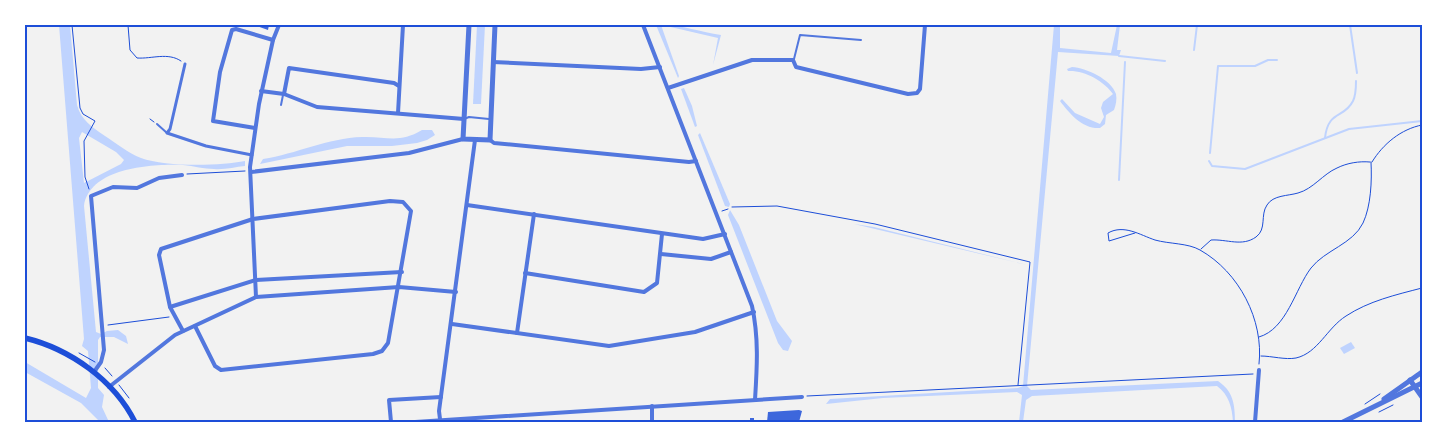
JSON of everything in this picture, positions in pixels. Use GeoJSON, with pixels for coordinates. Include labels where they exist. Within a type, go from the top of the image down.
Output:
{"type":"FeatureCollection","features":[{"type":"Feature","properties":{"kind":"main road"},"geometry":{"type":"LineString","coordinates":[[25,338],[48,344],[89,368],[97,370],[135,422]]}},
{"type":"Feature","properties":{"kind":"street"},"geometry":{"type":"LineString","coordinates":[[256,297],[252,155],[261,91],[279,25]]}},
{"type":"Feature","properties":{"kind":"street"},"geometry":{"type":"LineString","coordinates":[[398,113],[403,25]]}},
{"type":"Feature","properties":{"kind":"street"},"geometry":{"type":"LineString","coordinates":[[463,139],[469,25]]}},
{"type":"Feature","properties":{"kind":"street"},"geometry":{"type":"LineString","coordinates":[[490,140],[495,25]]}},
{"type":"Feature","properties":{"kind":"street"},"geometry":{"type":"LineString","coordinates":[[643,25],[754,312],[758,355],[755,400]]}},
{"type":"Feature","properties":{"kind":"street"},"geometry":{"type":"LineString","coordinates":[[668,88],[752,60],[794,60],[796,67],[814,72],[908,94],[917,93],[920,89],[925,25]]}},
{"type":"Feature","properties":{"kind":"street"},"geometry":{"type":"LineString","coordinates":[[256,128],[212,121],[224,55],[232,30],[236,29],[274,40]]}},
{"type":"Feature","properties":{"kind":"street"},"geometry":{"type":"LineString","coordinates":[[493,62],[640,69],[660,67]]}},
{"type":"Feature","properties":{"kind":"street"},"geometry":{"type":"LineString","coordinates":[[185,64],[170,128],[167,132],[206,146],[252,155]]}},
{"type":"Feature","properties":{"kind":"street"},"geometry":{"type":"LineString","coordinates":[[284,94],[290,68],[394,83],[399,86]]}},
{"type":"Feature","properties":{"kind":"street"},"geometry":{"type":"LineString","coordinates":[[261,91],[284,94],[317,107],[464,119]]}},
{"type":"Feature","properties":{"kind":"street"},"geometry":{"type":"LineString","coordinates":[[251,172],[409,153],[463,139],[490,140],[494,143],[690,162],[696,161]]}},
{"type":"Feature","properties":{"kind":"street"},"geometry":{"type":"LineString","coordinates":[[440,419],[441,397],[475,140]]}},
{"type":"Feature","properties":{"kind":"street"},"geometry":{"type":"LineString","coordinates":[[97,370],[104,350],[104,338],[91,196],[112,187],[137,188],[159,178],[182,175]]}},
{"type":"Feature","properties":{"kind":"street"},"geometry":{"type":"LineString","coordinates":[[182,331],[170,307],[159,255],[162,249],[253,219],[385,202],[403,202],[411,211],[402,272],[388,343],[382,351],[372,354],[221,370],[215,366],[195,326]]}},
{"type":"Feature","properties":{"kind":"street"},"geometry":{"type":"LineString","coordinates":[[467,205],[703,239],[725,234]]}},
{"type":"Feature","properties":{"kind":"street"},"geometry":{"type":"LineString","coordinates":[[517,333],[534,214]]}},
{"type":"Feature","properties":{"kind":"street"},"geometry":{"type":"LineString","coordinates":[[525,274],[644,292],[657,284],[662,234]]}},
{"type":"Feature","properties":{"kind":"street"},"geometry":{"type":"LineString","coordinates":[[661,254],[711,259],[732,252]]}},
{"type":"Feature","properties":{"kind":"street"},"geometry":{"type":"LineString","coordinates":[[170,307],[256,280],[402,272]]}},
{"type":"Feature","properties":{"kind":"street"},"geometry":{"type":"LineString","coordinates":[[109,387],[175,334],[256,297],[399,287],[456,292]]}},
{"type":"Feature","properties":{"kind":"street"},"geometry":{"type":"LineString","coordinates":[[452,324],[608,346],[696,332],[754,312]]}},
{"type":"Feature","properties":{"kind":"street"},"geometry":{"type":"LineString","coordinates":[[1255,422],[1258,372]]}},
{"type":"Feature","properties":{"kind":"street"},"geometry":{"type":"LineString","coordinates":[[1381,402],[1422,372]]}},
{"type":"Feature","properties":{"kind":"street"},"geometry":{"type":"LineString","coordinates":[[1410,380],[1422,397]]}},
{"type":"Feature","properties":{"kind":"street"},"geometry":{"type":"LineString","coordinates":[[1343,422],[1422,383]]}},
{"type":"Feature","properties":{"kind":"street"},"geometry":{"type":"LineString","coordinates":[[391,422],[389,400],[441,397]]}},
{"type":"Feature","properties":{"kind":"street"},"geometry":{"type":"LineString","coordinates":[[415,422],[802,397]]}},
{"type":"Feature","properties":{"kind":"street"},"geometry":{"type":"LineString","coordinates":[[652,406],[652,422]]}},
{"type":"Feature","properties":{"kind":"lane"},"geometry":{"type":"LineString","coordinates":[[794,60],[800,35],[861,40]]}},
{"type":"Feature","properties":{"kind":"lane"},"geometry":{"type":"LineString","coordinates":[[282,105],[284,94]]}},
{"type":"Feature","properties":{"kind":"lane"},"geometry":{"type":"LineString","coordinates":[[464,119],[469,117],[492,119]]}},
{"type":"Feature","properties":{"kind":"lane"},"geometry":{"type":"LineString","coordinates":[[156,124],[167,132]]}},
{"type":"Feature","properties":{"kind":"path"},"geometry":{"type":"LineString","coordinates":[[72,25],[80,108],[83,114],[95,121],[86,134],[84,141],[86,181],[89,189]]}},
{"type":"Feature","properties":{"kind":"path"},"geometry":{"type":"LineString","coordinates":[[128,25],[130,50],[137,58],[173,57],[185,64]]}},
{"type":"Feature","properties":{"kind":"path"},"geometry":{"type":"LineString","coordinates":[[1258,337],[1267,334],[1275,328],[1297,288],[1318,260],[1354,236],[1363,224],[1371,187],[1371,162],[1378,152],[1396,136],[1422,125]]}},
{"type":"Feature","properties":{"kind":"path"},"geometry":{"type":"LineString","coordinates":[[1201,250],[1211,240],[1241,242],[1258,236],[1263,229],[1266,206],[1271,200],[1309,188],[1337,168],[1360,161],[1371,162]]}},
{"type":"Feature","properties":{"kind":"path"},"geometry":{"type":"LineString","coordinates":[[182,175],[201,172],[217,174],[251,172]]}},
{"type":"Feature","properties":{"kind":"path"},"geometry":{"type":"LineString","coordinates":[[732,207],[777,206],[875,224],[1030,262],[1019,386]]}},
{"type":"Feature","properties":{"kind":"path"},"geometry":{"type":"LineString","coordinates":[[716,212],[728,209]]}},
{"type":"Feature","properties":{"kind":"path"},"geometry":{"type":"LineString","coordinates":[[802,397],[1258,372],[1260,356],[1258,337],[1253,314],[1241,288],[1220,265],[1201,250],[1165,243],[1122,228],[1114,229],[1108,233],[1107,238],[1109,241],[1116,241],[1135,233]]}},
{"type":"Feature","properties":{"kind":"path"},"geometry":{"type":"LineString","coordinates":[[1260,356],[1296,358],[1306,354],[1314,349],[1330,329],[1346,316],[1372,302],[1422,288]]}},
{"type":"Feature","properties":{"kind":"path"},"geometry":{"type":"LineString","coordinates":[[102,325],[174,317]]}},
{"type":"Feature","properties":{"kind":"path"},"geometry":{"type":"LineString","coordinates":[[88,358],[97,370]]}},
{"type":"Feature","properties":{"kind":"path"},"geometry":{"type":"LineString","coordinates":[[1363,405],[1384,391]]}},
{"type":"Feature","properties":{"kind":"water"},"geometry":{"type":"Polygon","coordinates":[[[59,25],[70,25],[77,105],[84,119],[96,129],[122,148],[151,161],[193,165],[245,161],[245,166],[222,169],[206,169],[183,165],[140,167],[125,170],[98,183],[89,193],[84,206],[96,332],[101,334],[107,331],[118,330],[126,336],[128,344],[114,337],[100,337],[98,340],[98,388],[104,395],[102,407],[109,422],[100,422],[81,403],[25,372],[25,362],[86,398],[91,388],[88,351],[82,346],[84,339],[59,25]],[[82,132],[79,138],[84,183],[121,164],[124,160],[116,152],[82,132]]]}},
{"type":"Feature","properties":{"kind":"water"},"geometry":{"type":"Polygon","coordinates":[[[477,25],[485,25],[481,104],[473,104],[477,25]]]}},
{"type":"Feature","properties":{"kind":"water"},"geometry":{"type":"Polygon","coordinates":[[[656,25],[661,25],[679,76],[678,78],[656,25]]]}},
{"type":"Feature","properties":{"kind":"water"},"geometry":{"type":"Polygon","coordinates":[[[662,25],[684,27],[721,35],[713,65],[718,38],[662,25]]]}},
{"type":"Feature","properties":{"kind":"water"},"geometry":{"type":"Polygon","coordinates":[[[1054,25],[1060,25],[1060,48],[1111,53],[1117,25],[1120,25],[1117,50],[1121,50],[1119,56],[1058,52],[1027,386],[1031,390],[1218,381],[1227,389],[1232,398],[1235,422],[1233,422],[1231,406],[1227,397],[1217,386],[1032,396],[1026,400],[1023,422],[1019,422],[1022,395],[1017,392],[883,398],[826,404],[830,399],[1018,388],[1023,386],[1054,25]]]}},
{"type":"Feature","properties":{"kind":"water"},"geometry":{"type":"Polygon","coordinates":[[[1072,67],[1104,79],[1116,94],[1114,110],[1106,115],[1105,124],[1100,128],[1094,128],[1082,123],[1072,116],[1060,101],[1062,99],[1075,113],[1100,124],[1104,117],[1101,108],[1103,102],[1113,94],[1093,77],[1081,72],[1068,71],[1067,69],[1072,67]]]}},
{"type":"Feature","properties":{"kind":"water"},"geometry":{"type":"Polygon","coordinates":[[[684,88],[692,106],[697,126],[695,127],[681,89],[684,88]]]}},
{"type":"Feature","properties":{"kind":"water"},"geometry":{"type":"Polygon","coordinates":[[[422,130],[432,130],[435,135],[417,143],[392,146],[347,146],[260,164],[263,159],[337,140],[362,137],[399,138],[422,130]]]}},
{"type":"Feature","properties":{"kind":"water"},"geometry":{"type":"Polygon","coordinates":[[[700,133],[730,204],[729,207],[725,206],[698,135],[700,133]]]}},
{"type":"Feature","properties":{"kind":"water"},"geometry":{"type":"Polygon","coordinates":[[[730,210],[739,225],[777,321],[792,341],[788,351],[783,350],[778,343],[728,215],[730,210]]]}},
{"type":"Feature","properties":{"kind":"water"},"geometry":{"type":"Polygon","coordinates":[[[854,224],[874,227],[1027,265],[854,224]]]}},
{"type":"Feature","properties":{"kind":"water"},"geometry":{"type":"Polygon","coordinates":[[[1351,342],[1355,348],[1344,354],[1340,348],[1351,342]]]}},
{"type":"Feature","properties":{"kind":"building"},"geometry":{"type":"Polygon","coordinates":[[[254,25],[269,25],[268,30],[254,25]]]}},
{"type":"Feature","properties":{"kind":"building"},"geometry":{"type":"Polygon","coordinates":[[[802,411],[799,422],[767,422],[768,412],[802,411]]]}},
{"type":"Feature","properties":{"kind":"building"},"geometry":{"type":"Polygon","coordinates":[[[750,418],[754,418],[754,422],[743,422],[744,420],[750,421],[750,418]]]}},
{"type":"Feature","properties":{"kind":"waterway"},"geometry":{"type":"LineString","coordinates":[[1194,50],[1197,25]]}},
{"type":"Feature","properties":{"kind":"waterway"},"geometry":{"type":"LineString","coordinates":[[1350,25],[1357,73]]}},
{"type":"Feature","properties":{"kind":"waterway"},"geometry":{"type":"LineString","coordinates":[[1119,56],[1165,61]]}},
{"type":"Feature","properties":{"kind":"waterway"},"geometry":{"type":"LineString","coordinates":[[1210,153],[1218,66],[1255,66],[1268,60],[1277,60]]}},
{"type":"Feature","properties":{"kind":"waterway"},"geometry":{"type":"LineString","coordinates":[[1119,180],[1125,62]]}},
{"type":"Feature","properties":{"kind":"waterway"},"geometry":{"type":"LineString","coordinates":[[1325,138],[1329,123],[1349,107],[1353,101],[1356,81]]}},
{"type":"Feature","properties":{"kind":"waterway"},"geometry":{"type":"LineString","coordinates":[[1209,161],[1212,166],[1245,169],[1349,129],[1422,121]]}}]}
